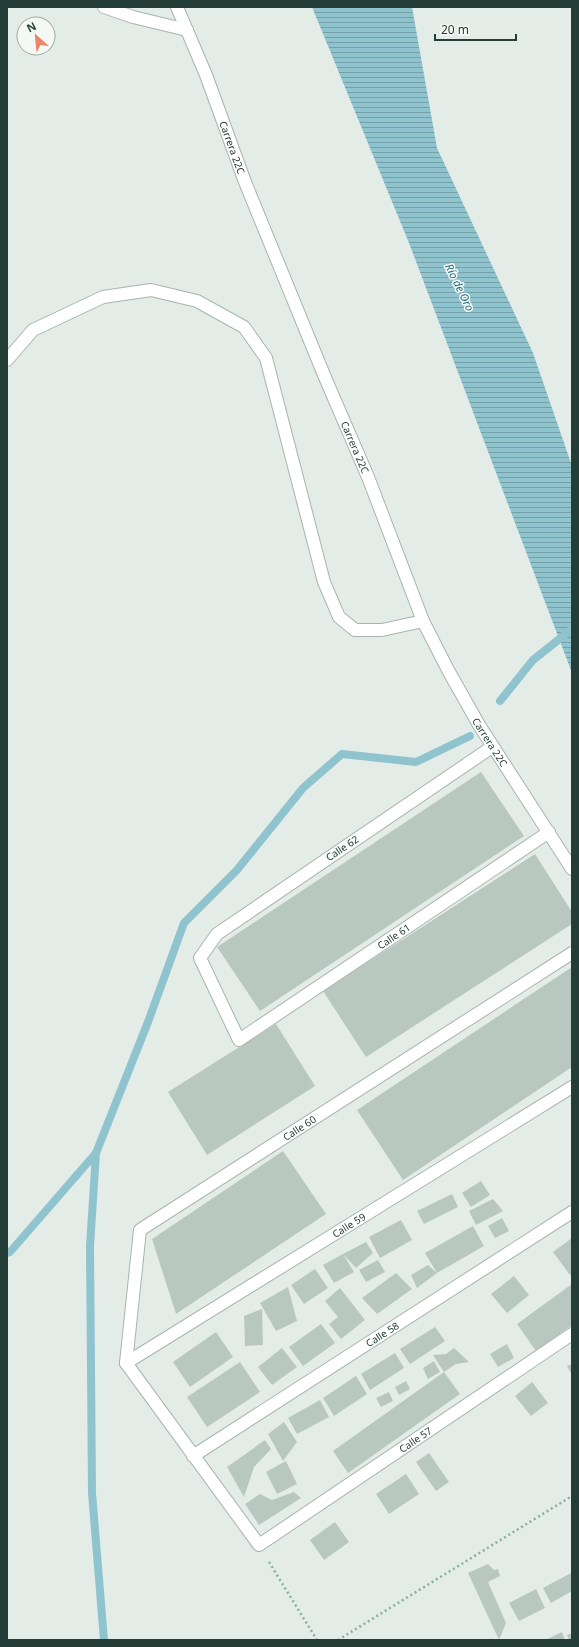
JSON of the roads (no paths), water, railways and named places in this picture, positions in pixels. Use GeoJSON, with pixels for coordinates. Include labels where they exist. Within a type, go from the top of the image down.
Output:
{"type":"FeatureCollection","features":[{"type":"Feature","properties":{"kind":"street"},"geometry":{"type":"LineString","coordinates":[[104,7],[133,17],[187,30]]}},
{"type":"Feature","properties":{"kind":"street","name":"Carrera 22C"},"geometry":{"type":"LineString","coordinates":[[177,7],[206,75],[245,182],[324,376],[368,478],[424,621],[448,670],[492,746],[572,869]]}},
{"type":"Feature","properties":{"kind":"street"},"geometry":{"type":"LineString","coordinates":[[7,360],[33,330],[103,297],[151,290],[197,301],[244,328],[266,358],[324,582],[339,617],[355,630],[382,630],[424,621]]}},
{"type":"Feature","properties":{"kind":"street","name":"Calle 62"},"geometry":{"type":"LineString","coordinates":[[238,1040],[200,958],[216,934],[492,746]]}},
{"type":"Feature","properties":{"kind":"street","name":"Calle 61"},"geometry":{"type":"LineString","coordinates":[[238,1040],[549,832]]}},
{"type":"Feature","properties":{"kind":"street","name":"Calle 60"},"geometry":{"type":"LineString","coordinates":[[126,1363],[140,1230],[572,953]]}},
{"type":"Feature","properties":{"kind":"street","name":"Calle 59"},"geometry":{"type":"LineString","coordinates":[[126,1363],[572,1087]]}},
{"type":"Feature","properties":{"kind":"street","name":"Calle 58"},"geometry":{"type":"LineString","coordinates":[[193,1456],[572,1212]]}},
{"type":"Feature","properties":{"kind":"street","name":"Calle 57"},"geometry":{"type":"LineString","coordinates":[[193,1456],[259,1545],[572,1334]]}},
{"type":"Feature","properties":{"kind":"street"},"geometry":{"type":"LineString","coordinates":[[126,1363],[193,1456]]}},
{"type":"Feature","properties":{"kind":"water","name":"Río de Oro"},"geometry":{"type":"Polygon","coordinates":[[[312,7],[412,7],[437,148],[533,353],[572,466],[572,673],[409,243],[312,7]]]}},
{"type":"Feature","properties":{"kind":"waterway"},"geometry":{"type":"LineString","coordinates":[[500,701],[533,660],[572,629]]}},
{"type":"Feature","properties":{"kind":"waterway"},"geometry":{"type":"LineString","coordinates":[[7,1253],[10,1252],[96,1153],[148,1022],[184,923],[237,870],[303,788],[342,754],[416,762],[470,736]]}},
{"type":"Feature","properties":{"kind":"waterway"},"geometry":{"type":"LineString","coordinates":[[96,1153],[90,1246],[92,1493],[104,1640]]}}]}
